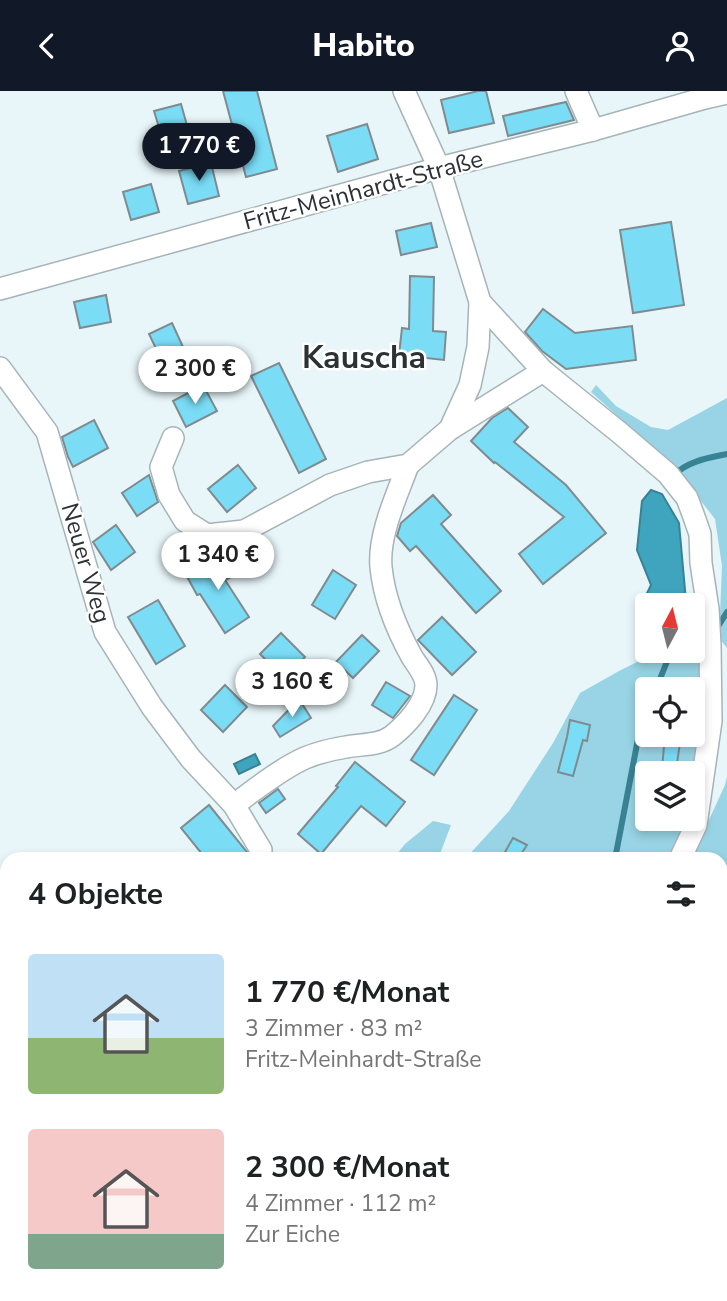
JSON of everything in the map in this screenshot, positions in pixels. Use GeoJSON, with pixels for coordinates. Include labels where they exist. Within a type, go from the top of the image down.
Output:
{"type":"FeatureCollection","features":[{"type":"Feature","properties":{"kind":"street"},"geometry":{"type":"LineString","coordinates":[[404,91],[439,168],[480,302],[478,347],[470,385],[450,429]]}},
{"type":"Feature","properties":{"kind":"street"},"geometry":{"type":"LineString","coordinates":[[576,91],[593,130]]}},
{"type":"Feature","properties":{"kind":"street","name":"Fritz-Meinhardt-Straße"},"geometry":{"type":"LineString","coordinates":[[0,289],[439,168],[727,93]]}},
{"type":"Feature","properties":{"kind":"street"},"geometry":{"type":"LineString","coordinates":[[480,302],[543,371],[621,433],[672,480],[687,498],[700,534],[710,645],[711,721],[696,825],[683,852]]}},
{"type":"Feature","properties":{"kind":"street","name":"Neuer Weg"},"geometry":{"type":"LineString","coordinates":[[0,368],[47,432],[105,632],[152,707],[191,759],[234,805],[261,851]]}},
{"type":"Feature","properties":{"kind":"street"},"geometry":{"type":"LineString","coordinates":[[234,805],[304,758],[388,739],[404,727],[418,708],[427,684],[391,610],[381,566],[383,540],[408,465],[450,429],[543,371]]}},
{"type":"Feature","properties":{"kind":"street"},"geometry":{"type":"LineString","coordinates":[[173,438],[161,467],[169,495],[185,521],[206,535],[244,531],[331,485],[368,472],[408,465]]}},
{"type":"Feature","properties":{"kind":"shaded area"},"geometry":{"type":"Polygon","coordinates":[[[596,385],[616,406],[651,427],[668,430],[727,398],[727,648],[719,638],[722,566],[715,519],[689,486],[651,446],[591,392],[596,385]]]}},
{"type":"Feature","properties":{"kind":"shaded area"},"geometry":{"type":"Polygon","coordinates":[[[651,490],[662,494],[679,523],[685,593],[647,593],[651,585],[637,550],[642,501],[651,490]]]}},
{"type":"Feature","properties":{"kind":"shaded area"},"geometry":{"type":"Polygon","coordinates":[[[635,663],[701,663],[702,677],[635,677],[635,747],[700,747],[697,761],[635,761],[635,831],[685,831],[675,852],[471,852],[509,811],[553,743],[580,693],[635,663]]]}},
{"type":"Feature","properties":{"kind":"shaded area"},"geometry":{"type":"Polygon","coordinates":[[[255,754],[260,764],[239,774],[234,764],[255,754]]]}},
{"type":"Feature","properties":{"kind":"shaded area"},"geometry":{"type":"Polygon","coordinates":[[[727,777],[727,852],[694,852],[727,777]]]}},
{"type":"Feature","properties":{"kind":"shaded area"},"geometry":{"type":"Polygon","coordinates":[[[433,821],[451,825],[441,852],[399,852],[433,821]]]}},
{"type":"Feature","properties":{"kind":"building"},"geometry":{"type":"Polygon","coordinates":[[[223,91],[257,91],[277,169],[246,177],[223,91]]]}},
{"type":"Feature","properties":{"kind":"building"},"geometry":{"type":"Polygon","coordinates":[[[486,91],[494,123],[449,133],[441,100],[486,91]]]}},
{"type":"Feature","properties":{"kind":"building"},"geometry":{"type":"Polygon","coordinates":[[[566,102],[574,120],[508,136],[503,116],[566,102]]]}},
{"type":"Feature","properties":{"kind":"building"},"geometry":{"type":"Polygon","coordinates":[[[181,104],[190,136],[164,144],[154,111],[181,104]]]}},
{"type":"Feature","properties":{"kind":"building"},"geometry":{"type":"Polygon","coordinates":[[[367,124],[378,159],[338,172],[327,136],[367,124]]]}},
{"type":"Feature","properties":{"kind":"building"},"geometry":{"type":"Polygon","coordinates":[[[211,163],[219,196],[188,204],[179,171],[211,163]]]}},
{"type":"Feature","properties":{"kind":"building"},"geometry":{"type":"Polygon","coordinates":[[[151,184],[159,212],[131,220],[123,192],[151,184]]]}},
{"type":"Feature","properties":{"kind":"building"},"geometry":{"type":"Polygon","coordinates":[[[671,222],[684,305],[633,313],[620,230],[671,222]]]}},
{"type":"Feature","properties":{"kind":"building"},"geometry":{"type":"Polygon","coordinates":[[[431,223],[437,247],[401,255],[396,231],[431,223]]]}},
{"type":"Feature","properties":{"kind":"building"},"geometry":{"type":"Polygon","coordinates":[[[410,276],[434,277],[433,331],[446,332],[444,360],[399,355],[402,328],[409,329],[410,276]]]}},
{"type":"Feature","properties":{"kind":"building"},"geometry":{"type":"Polygon","coordinates":[[[106,295],[111,322],[80,328],[74,302],[106,295]]]}},
{"type":"Feature","properties":{"kind":"building"},"geometry":{"type":"Polygon","coordinates":[[[543,309],[575,333],[632,326],[636,360],[566,369],[542,351],[525,332],[543,309]]]}},
{"type":"Feature","properties":{"kind":"building"},"geometry":{"type":"Polygon","coordinates":[[[172,323],[183,347],[160,357],[149,334],[172,323]]]}},
{"type":"Feature","properties":{"kind":"building"},"geometry":{"type":"Polygon","coordinates":[[[279,363],[326,459],[299,473],[251,376],[279,363]]]}},
{"type":"Feature","properties":{"kind":"building"},"geometry":{"type":"Polygon","coordinates":[[[203,385],[217,411],[186,427],[173,401],[203,385]]]}},
{"type":"Feature","properties":{"kind":"building"},"geometry":{"type":"Polygon","coordinates":[[[508,408],[528,427],[514,442],[566,485],[606,533],[543,584],[519,554],[564,517],[494,463],[471,441],[492,418],[508,408]]]}},
{"type":"Feature","properties":{"kind":"building"},"geometry":{"type":"Polygon","coordinates":[[[94,420],[108,448],[73,467],[62,437],[94,420]]]}},
{"type":"Feature","properties":{"kind":"building"},"geometry":{"type":"Polygon","coordinates":[[[238,465],[256,488],[227,512],[208,489],[238,465]]]}},
{"type":"Feature","properties":{"kind":"building"},"geometry":{"type":"Polygon","coordinates":[[[149,475],[158,502],[137,516],[122,493],[149,475]]]}},
{"type":"Feature","properties":{"kind":"building"},"geometry":{"type":"Polygon","coordinates":[[[433,495],[451,515],[441,524],[501,591],[476,613],[416,546],[410,551],[397,536],[401,523],[433,495]]]}},
{"type":"Feature","properties":{"kind":"building"},"geometry":{"type":"Polygon","coordinates":[[[116,525],[135,552],[111,570],[93,542],[116,525]]]}},
{"type":"Feature","properties":{"kind":"building"},"geometry":{"type":"Polygon","coordinates":[[[220,554],[233,576],[225,580],[249,617],[225,633],[200,594],[197,595],[185,573],[220,554]]]}},
{"type":"Feature","properties":{"kind":"building"},"geometry":{"type":"Polygon","coordinates":[[[333,570],[356,585],[335,619],[312,605],[333,570]]]}},
{"type":"Feature","properties":{"kind":"building"},"geometry":{"type":"Polygon","coordinates":[[[158,600],[185,646],[156,664],[128,617],[158,600]]]}},
{"type":"Feature","properties":{"kind":"building"},"geometry":{"type":"Polygon","coordinates":[[[442,617],[476,652],[452,675],[418,640],[442,617]]]}},
{"type":"Feature","properties":{"kind":"building"},"geometry":{"type":"Polygon","coordinates":[[[281,633],[305,657],[284,678],[260,654],[281,633]]]}},
{"type":"Feature","properties":{"kind":"building"},"geometry":{"type":"Polygon","coordinates":[[[362,635],[379,651],[353,678],[336,662],[362,635]]]}},
{"type":"Feature","properties":{"kind":"building"},"geometry":{"type":"Polygon","coordinates":[[[386,682],[410,696],[393,718],[372,705],[386,682]]]}},
{"type":"Feature","properties":{"kind":"building"},"geometry":{"type":"Polygon","coordinates":[[[225,685],[247,707],[223,732],[201,710],[225,685]]]}},
{"type":"Feature","properties":{"kind":"building"},"geometry":{"type":"Polygon","coordinates":[[[454,695],[477,710],[434,775],[411,760],[454,695]]]}},
{"type":"Feature","properties":{"kind":"building"},"geometry":{"type":"Polygon","coordinates":[[[299,699],[311,718],[280,737],[273,726],[299,699]]]}},
{"type":"Feature","properties":{"kind":"building"},"geometry":{"type":"Polygon","coordinates":[[[570,720],[590,725],[587,741],[583,740],[573,776],[558,772],[570,720]]]}},
{"type":"Feature","properties":{"kind":"building"},"geometry":{"type":"Polygon","coordinates":[[[664,747],[679,747],[677,761],[663,761],[664,747]]]}},
{"type":"Feature","properties":{"kind":"building"},"geometry":{"type":"Polygon","coordinates":[[[355,762],[405,802],[386,826],[361,806],[323,852],[319,852],[298,834],[338,787],[336,786],[355,762]]]}},
{"type":"Feature","properties":{"kind":"building"},"geometry":{"type":"Polygon","coordinates":[[[278,789],[285,799],[266,813],[259,803],[278,789]]]}},
{"type":"Feature","properties":{"kind":"building"},"geometry":{"type":"Polygon","coordinates":[[[209,805],[246,852],[200,852],[181,828],[209,805]]]}},
{"type":"Feature","properties":{"kind":"building"},"geometry":{"type":"Polygon","coordinates":[[[513,838],[527,845],[522,852],[505,852],[513,838]]]}},
{"type":"Feature","properties":{"kind":"waterway"},"geometry":{"type":"LineString","coordinates":[[674,475],[692,463],[727,454]]}},
{"type":"Feature","properties":{"kind":"waterway"},"geometry":{"type":"LineString","coordinates":[[714,629],[727,612]]}},
{"type":"Feature","properties":{"kind":"waterway"},"geometry":{"type":"LineString","coordinates":[[661,677],[666,663]]}},
{"type":"Feature","properties":{"kind":"waterway"},"geometry":{"type":"LineString","coordinates":[[616,852],[636,747]]}},
{"type":"Feature","properties":{"kind":"district","name":"Kauscha"},"geometry":{"type":"Point","coordinates":[364,357]}}]}
